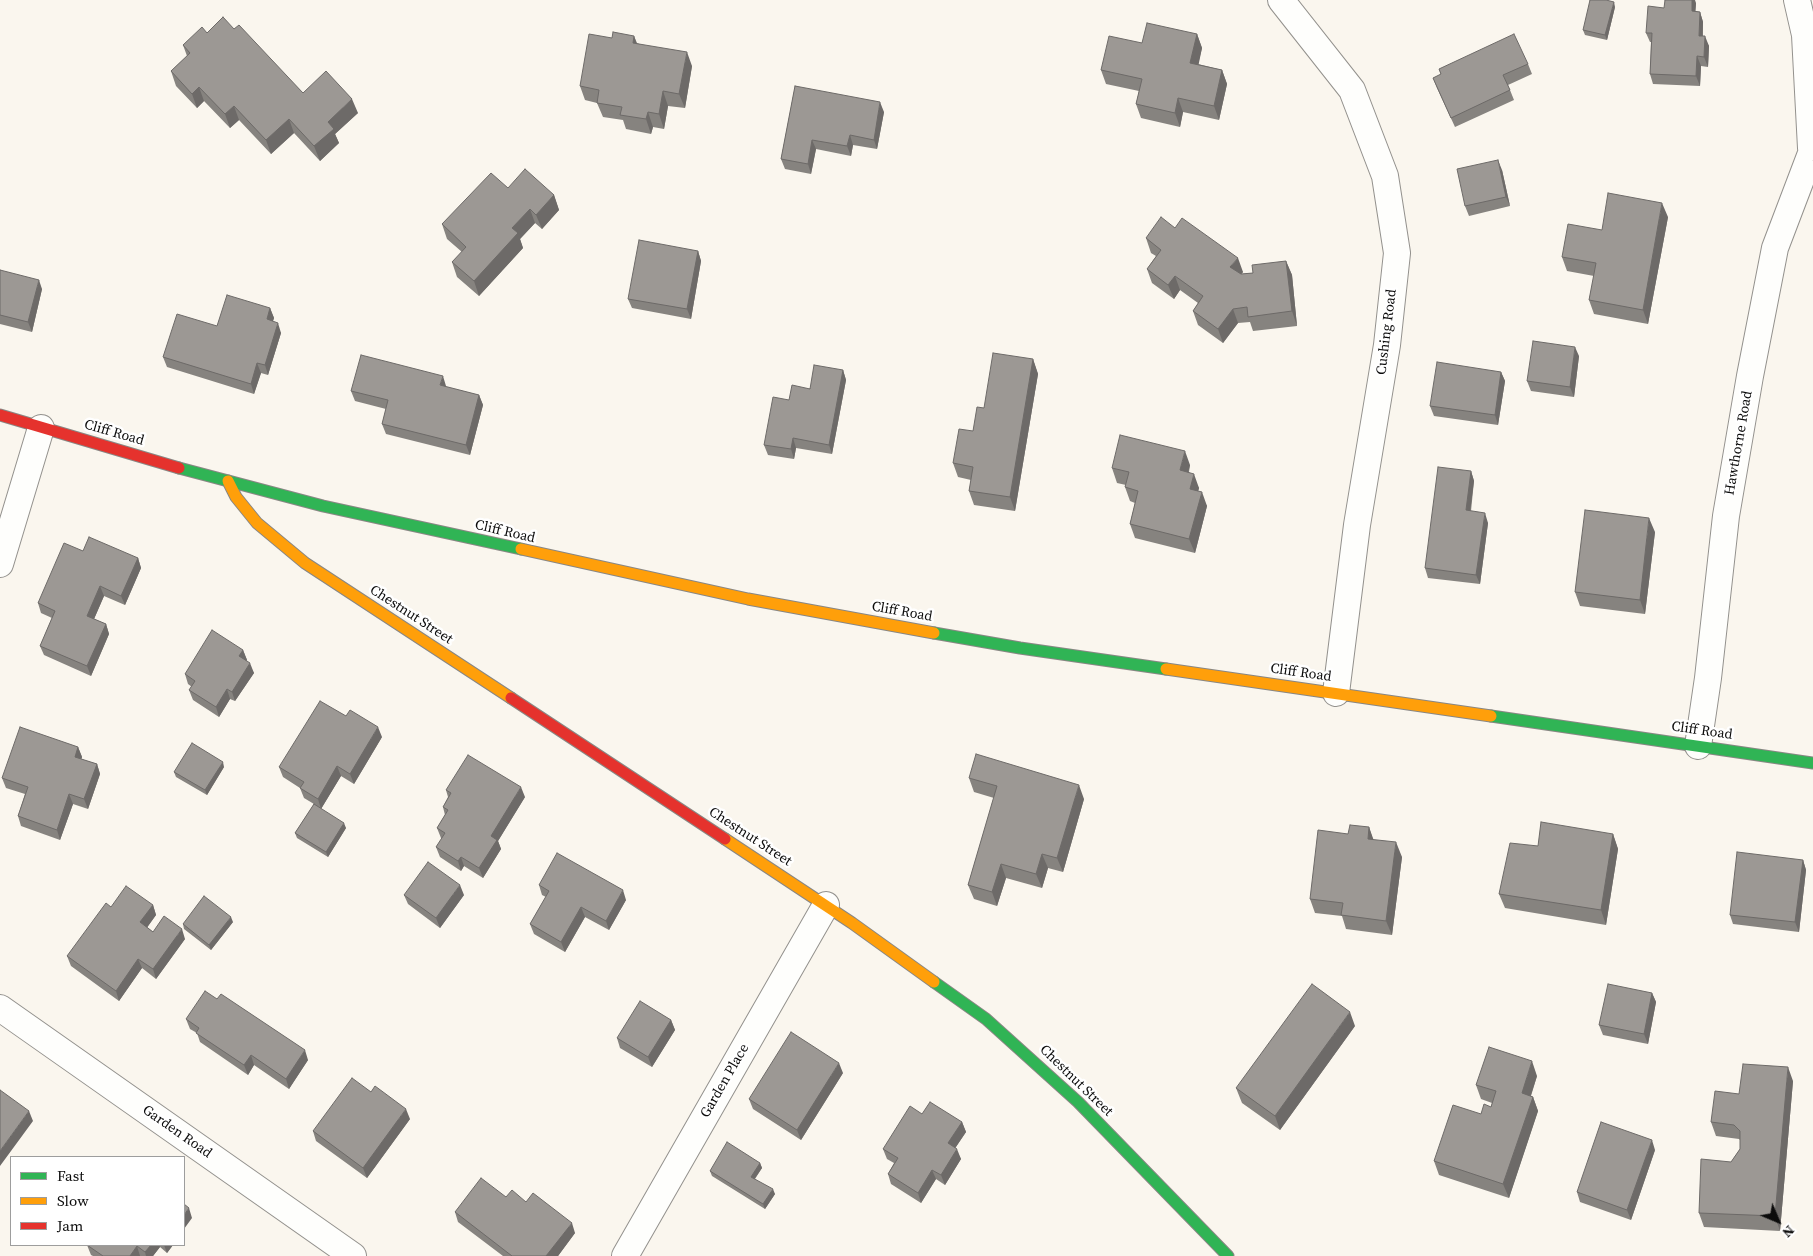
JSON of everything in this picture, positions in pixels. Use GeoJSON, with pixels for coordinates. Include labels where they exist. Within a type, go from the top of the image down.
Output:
{"type":"FeatureCollection","features":[{"type":"Feature","properties":{"kind":"street","name":"Cushing Road"},"geometry":{"type":"LineString","coordinates":[[1281,0],[1352,90],[1385,176],[1397,253],[1387,345],[1357,525],[1336,694]]}},
{"type":"Feature","properties":{"kind":"street"},"geometry":{"type":"LineString","coordinates":[[1797,0],[1805,35],[1812,148]]}},
{"type":"Feature","properties":{"kind":"street","name":"Hawthorne Road"},"geometry":{"type":"LineString","coordinates":[[1698,746],[1708,678],[1726,516],[1752,367],[1775,248],[1812,148]]}},
{"type":"Feature","properties":{"kind":"street","name":"Cliff Road"},"geometry":{"type":"LineString","coordinates":[[0,416],[228,481],[370,517],[748,599],[1020,648],[1813,763]]}},
{"type":"Feature","properties":{"kind":"street"},"geometry":{"type":"LineString","coordinates":[[0,564],[41,428]]}},
{"type":"Feature","properties":{"kind":"street","name":"Chestnut Street"},"geometry":{"type":"LineString","coordinates":[[228,481],[236,497],[257,523],[305,563],[826,905],[960,999],[1007,1037],[1078,1102],[1228,1256]]}},
{"type":"Feature","properties":{"kind":"street","name":"Garden Place"},"geometry":{"type":"LineString","coordinates":[[624,1256],[826,905]]}},
{"type":"Feature","properties":{"kind":"street","name":"Garden Road"},"geometry":{"type":"LineString","coordinates":[[0,1008],[353,1256]]}},
{"type":"Feature","properties":{"kind":"building"},"geometry":{"type":"Polygon","coordinates":[[[1590,0],[1614,2],[1605,35],[1583,30],[1590,0]]]}},
{"type":"Feature","properties":{"kind":"building"},"geometry":{"type":"Polygon","coordinates":[[[1665,0],[1692,0],[1692,11],[1700,12],[1699,36],[1705,36],[1704,57],[1697,56],[1696,76],[1650,74],[1652,33],[1646,33],[1648,6],[1664,8],[1665,0]]]}},
{"type":"Feature","properties":{"kind":"building"},"geometry":{"type":"Polygon","coordinates":[[[223,17],[234,29],[239,25],[303,93],[326,71],[352,99],[328,122],[334,129],[314,146],[289,119],[266,140],[234,106],[225,114],[199,87],[192,94],[171,71],[190,53],[183,45],[202,27],[207,33],[223,17]]]}},
{"type":"Feature","properties":{"kind":"building"},"geometry":{"type":"Polygon","coordinates":[[[1147,23],[1197,34],[1190,63],[1222,70],[1214,106],[1178,98],[1175,113],[1136,104],[1142,79],[1101,70],[1109,36],[1142,43],[1147,23]]]}},
{"type":"Feature","properties":{"kind":"building"},"geometry":{"type":"Polygon","coordinates":[[[613,32],[634,36],[633,43],[687,52],[679,94],[663,91],[659,114],[648,112],[646,119],[620,115],[622,107],[597,103],[599,90],[580,86],[589,34],[612,38],[613,32]]]}},
{"type":"Feature","properties":{"kind":"building"},"geometry":{"type":"Polygon","coordinates":[[[1514,34],[1528,64],[1503,75],[1510,90],[1451,118],[1433,78],[1441,74],[1439,69],[1514,34]]]}},
{"type":"Feature","properties":{"kind":"building"},"geometry":{"type":"Polygon","coordinates":[[[795,86],[880,102],[874,140],[850,135],[847,146],[812,140],[808,164],[781,159],[795,86]]]}},
{"type":"Feature","properties":{"kind":"building"},"geometry":{"type":"Polygon","coordinates":[[[1498,160],[1506,197],[1465,206],[1457,169],[1498,160]]]}},
{"type":"Feature","properties":{"kind":"building"},"geometry":{"type":"Polygon","coordinates":[[[525,169],[554,195],[536,215],[530,209],[512,228],[518,233],[474,281],[452,262],[466,247],[442,224],[491,173],[508,188],[525,169]]]}},
{"type":"Feature","properties":{"kind":"building"},"geometry":{"type":"Polygon","coordinates":[[[1608,193],[1662,203],[1643,310],[1589,300],[1596,263],[1562,257],[1568,224],[1602,230],[1608,193]]]}},
{"type":"Feature","properties":{"kind":"building"},"geometry":{"type":"Polygon","coordinates":[[[1161,217],[1175,228],[1182,218],[1238,258],[1230,267],[1241,274],[1253,273],[1252,265],[1286,261],[1292,311],[1248,317],[1247,307],[1233,309],[1218,329],[1193,311],[1203,296],[1175,276],[1168,285],[1147,269],[1161,250],[1146,238],[1161,217]]]}},
{"type":"Feature","properties":{"kind":"building"},"geometry":{"type":"Polygon","coordinates":[[[639,240],[698,251],[687,309],[628,299],[639,240]]]}},
{"type":"Feature","properties":{"kind":"building"},"geometry":{"type":"Polygon","coordinates":[[[0,270],[39,280],[28,322],[0,315],[0,270]]]}},
{"type":"Feature","properties":{"kind":"building"},"geometry":{"type":"Polygon","coordinates":[[[227,295],[270,308],[267,319],[278,323],[265,365],[257,363],[251,384],[163,357],[177,314],[217,326],[227,295]]]}},
{"type":"Feature","properties":{"kind":"building"},"geometry":{"type":"Polygon","coordinates":[[[1533,341],[1575,347],[1570,387],[1527,381],[1533,341]]]}},
{"type":"Feature","properties":{"kind":"building"},"geometry":{"type":"Polygon","coordinates":[[[993,353],[1033,359],[1010,497],[969,491],[973,467],[953,463],[959,429],[973,431],[977,407],[984,408],[993,353]]]}},
{"type":"Feature","properties":{"kind":"building"},"geometry":{"type":"Polygon","coordinates":[[[361,355],[443,376],[440,385],[479,395],[466,445],[382,424],[388,400],[351,391],[361,355]]]}},
{"type":"Feature","properties":{"kind":"building"},"geometry":{"type":"Polygon","coordinates":[[[1437,362],[1501,372],[1495,415],[1430,406],[1437,362]]]}},
{"type":"Feature","properties":{"kind":"building"},"geometry":{"type":"Polygon","coordinates":[[[814,365],[843,370],[829,445],[793,438],[791,449],[764,445],[773,397],[789,400],[792,385],[810,389],[814,365]]]}},
{"type":"Feature","properties":{"kind":"building"},"geometry":{"type":"Polygon","coordinates":[[[1120,435],[1185,451],[1180,470],[1194,474],[1190,489],[1202,492],[1189,539],[1130,524],[1138,491],[1125,487],[1129,472],[1112,468],[1120,435]]]}},
{"type":"Feature","properties":{"kind":"building"},"geometry":{"type":"Polygon","coordinates":[[[1438,467],[1471,471],[1466,510],[1485,513],[1476,575],[1425,568],[1438,467]]]}},
{"type":"Feature","properties":{"kind":"building"},"geometry":{"type":"Polygon","coordinates":[[[1585,510],[1649,518],[1640,600],[1575,592],[1585,510]]]}},
{"type":"Feature","properties":{"kind":"building"},"geometry":{"type":"Polygon","coordinates":[[[89,537],[138,558],[121,596],[100,586],[87,616],[106,624],[87,666],[40,646],[55,611],[38,603],[64,543],[83,551],[89,537]]]}},
{"type":"Feature","properties":{"kind":"building"},"geometry":{"type":"Polygon","coordinates":[[[212,630],[243,650],[239,656],[250,663],[232,692],[227,689],[216,707],[189,690],[195,681],[185,674],[212,630]]]}},
{"type":"Feature","properties":{"kind":"building"},"geometry":{"type":"Polygon","coordinates":[[[320,701],[346,716],[350,710],[378,727],[350,774],[337,766],[318,799],[300,788],[304,782],[279,767],[320,701]]]}},
{"type":"Feature","properties":{"kind":"building"},"geometry":{"type":"Polygon","coordinates":[[[20,727],[78,747],[75,757],[97,764],[84,799],[69,794],[57,830],[18,816],[28,787],[2,778],[20,727]]]}},
{"type":"Feature","properties":{"kind":"building"},"geometry":{"type":"Polygon","coordinates":[[[192,743],[223,762],[205,790],[174,772],[192,743]]]}},
{"type":"Feature","properties":{"kind":"building"},"geometry":{"type":"Polygon","coordinates":[[[976,754],[1079,785],[1057,858],[1042,854],[1036,874],[1001,864],[992,892],[968,885],[997,786],[969,778],[976,754]]]}},
{"type":"Feature","properties":{"kind":"building"},"geometry":{"type":"Polygon","coordinates":[[[468,755],[521,787],[491,836],[497,840],[479,868],[461,857],[458,861],[436,847],[445,833],[437,828],[448,810],[443,807],[451,793],[446,790],[468,755]]]}},
{"type":"Feature","properties":{"kind":"building"},"geometry":{"type":"Polygon","coordinates":[[[314,804],[344,823],[326,852],[295,833],[314,804]]]}},
{"type":"Feature","properties":{"kind":"building"},"geometry":{"type":"Polygon","coordinates":[[[1541,822],[1613,834],[1601,910],[1499,894],[1510,843],[1538,846],[1541,822]]]}},
{"type":"Feature","properties":{"kind":"building"},"geometry":{"type":"Polygon","coordinates":[[[1350,825],[1369,827],[1368,839],[1396,842],[1386,921],[1341,915],[1343,903],[1310,899],[1318,830],[1348,834],[1350,825]]]}},
{"type":"Feature","properties":{"kind":"building"},"geometry":{"type":"Polygon","coordinates":[[[1737,852],[1803,860],[1795,922],[1730,915],[1737,852]]]}},
{"type":"Feature","properties":{"kind":"building"},"geometry":{"type":"Polygon","coordinates":[[[557,853],[623,890],[606,921],[581,907],[561,942],[530,924],[549,891],[539,885],[557,853]]]}},
{"type":"Feature","properties":{"kind":"building"},"geometry":{"type":"Polygon","coordinates":[[[428,862],[460,885],[436,918],[404,895],[428,862]]]}},
{"type":"Feature","properties":{"kind":"building"},"geometry":{"type":"Polygon","coordinates":[[[126,886],[153,905],[140,922],[153,932],[164,916],[182,929],[153,969],[138,959],[116,991],[67,956],[106,903],[111,907],[126,886]]]}},
{"type":"Feature","properties":{"kind":"building"},"geometry":{"type":"Polygon","coordinates":[[[204,896],[231,917],[209,945],[183,924],[204,896]]]}},
{"type":"Feature","properties":{"kind":"building"},"geometry":{"type":"Polygon","coordinates":[[[1312,984],[1350,1012],[1275,1116],[1236,1088],[1312,984]]]}},
{"type":"Feature","properties":{"kind":"building"},"geometry":{"type":"Polygon","coordinates":[[[1608,984],[1652,993],[1644,1034],[1599,1025],[1608,984]]]}},
{"type":"Feature","properties":{"kind":"building"},"geometry":{"type":"Polygon","coordinates":[[[205,991],[217,999],[221,994],[305,1050],[286,1079],[251,1055],[244,1065],[196,1033],[199,1028],[186,1019],[205,991]]]}},
{"type":"Feature","properties":{"kind":"building"},"geometry":{"type":"Polygon","coordinates":[[[640,1001],[671,1020],[648,1057],[617,1038],[640,1001]]]}},
{"type":"Feature","properties":{"kind":"building"},"geometry":{"type":"Polygon","coordinates":[[[791,1032],[839,1063],[797,1130],[749,1099],[791,1032]]]}},
{"type":"Feature","properties":{"kind":"building"},"geometry":{"type":"Polygon","coordinates":[[[1489,1047],[1532,1061],[1522,1093],[1533,1097],[1503,1184],[1434,1161],[1453,1105],[1481,1114],[1484,1104],[1491,1107],[1496,1091],[1476,1085],[1489,1047]]]}},
{"type":"Feature","properties":{"kind":"building"},"geometry":{"type":"Polygon","coordinates":[[[1743,1064],[1788,1067],[1775,1216],[1699,1213],[1701,1159],[1731,1162],[1740,1149],[1740,1131],[1734,1125],[1711,1122],[1715,1091],[1739,1094],[1743,1064]]]}},
{"type":"Feature","properties":{"kind":"building"},"geometry":{"type":"Polygon","coordinates":[[[352,1078],[371,1092],[375,1086],[406,1109],[363,1168],[313,1131],[352,1078]]]}},
{"type":"Feature","properties":{"kind":"building"},"geometry":{"type":"Polygon","coordinates":[[[0,1090],[29,1111],[0,1151],[0,1090]]]}},
{"type":"Feature","properties":{"kind":"building"},"geometry":{"type":"Polygon","coordinates":[[[930,1102],[962,1122],[948,1143],[957,1149],[941,1175],[932,1170],[918,1193],[888,1174],[898,1158],[883,1149],[910,1106],[922,1114],[930,1102]]]}},
{"type":"Feature","properties":{"kind":"building"},"geometry":{"type":"Polygon","coordinates":[[[1601,1122],[1652,1140],[1627,1210],[1577,1192],[1601,1122]]]}},
{"type":"Feature","properties":{"kind":"building"},"geometry":{"type":"Polygon","coordinates":[[[727,1142],[760,1163],[751,1177],[773,1189],[763,1204],[710,1171],[727,1142]]]}},
{"type":"Feature","properties":{"kind":"building"},"geometry":{"type":"Polygon","coordinates":[[[481,1178],[506,1197],[512,1190],[526,1202],[533,1193],[572,1223],[546,1256],[512,1256],[455,1212],[481,1178]]]}},
{"type":"Feature","properties":{"kind":"building"},"geometry":{"type":"Polygon","coordinates":[[[185,1205],[189,1208],[185,1214],[185,1205]]]}},
{"type":"Feature","properties":{"kind":"building"},"geometry":{"type":"Polygon","coordinates":[[[88,1246],[137,1246],[130,1256],[103,1256],[88,1246]]]}},
{"type":"Feature","properties":{"kind":"building"},"geometry":{"type":"Polygon","coordinates":[[[137,1246],[150,1246],[145,1252],[137,1246]]]}},
{"type":"Feature","properties":{"kind":"traffic: fast"},"geometry":{"type":"LineString","coordinates":[[179,468],[323,506],[521,549]]}},
{"type":"Feature","properties":{"kind":"traffic: fast"},"geometry":{"type":"LineString","coordinates":[[934,633],[1020,648],[1166,669]]}},
{"type":"Feature","properties":{"kind":"traffic: fast"},"geometry":{"type":"LineString","coordinates":[[1491,716],[1813,763]]}},
{"type":"Feature","properties":{"kind":"traffic: fast"},"geometry":{"type":"LineString","coordinates":[[934,982],[986,1019],[1078,1102],[1228,1256]]}},
{"type":"Feature","properties":{"kind":"traffic: slow"},"geometry":{"type":"LineString","coordinates":[[228,481],[236,497],[257,523],[305,563],[511,698]]}},
{"type":"Feature","properties":{"kind":"traffic: slow"},"geometry":{"type":"LineString","coordinates":[[521,549],[748,599],[934,633]]}},
{"type":"Feature","properties":{"kind":"traffic: slow"},"geometry":{"type":"LineString","coordinates":[[1166,669],[1491,716]]}},
{"type":"Feature","properties":{"kind":"traffic: slow"},"geometry":{"type":"LineString","coordinates":[[725,839],[852,923],[934,982]]}},
{"type":"Feature","properties":{"kind":"traffic: jam"},"geometry":{"type":"LineString","coordinates":[[0,415],[179,468]]}},
{"type":"Feature","properties":{"kind":"traffic: jam"},"geometry":{"type":"LineString","coordinates":[[511,698],[725,839]]}}]}
